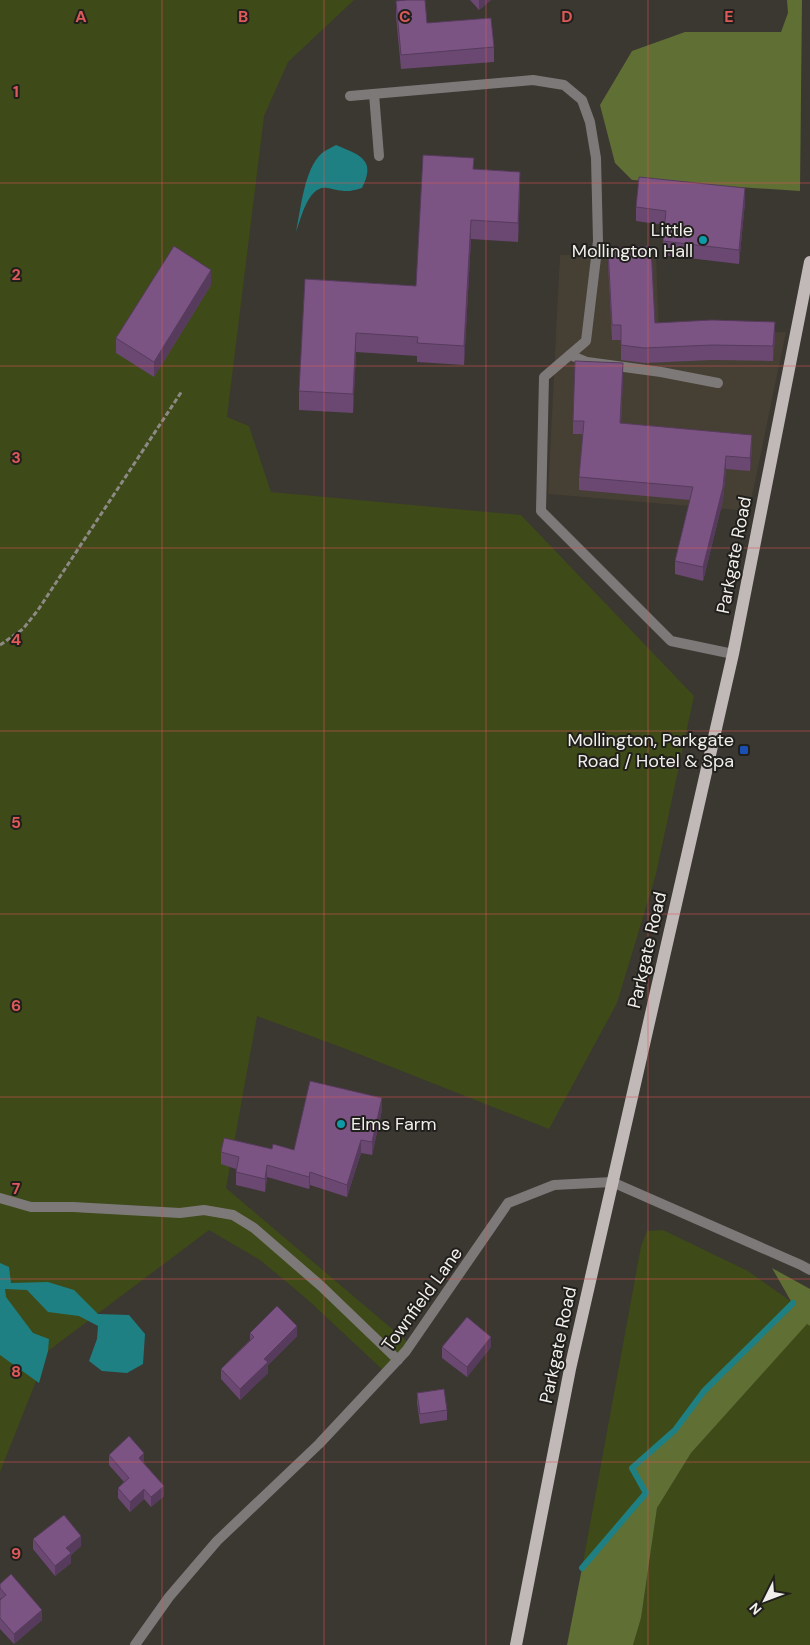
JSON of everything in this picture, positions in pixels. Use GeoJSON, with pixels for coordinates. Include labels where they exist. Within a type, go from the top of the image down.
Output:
{"type":"FeatureCollection","features":[{"type":"Feature","properties":{"kind":"main road","name":"Parkgate Road"},"geometry":{"type":"LineString","coordinates":[[516,1645],[570,1369],[733,654],[810,262]]}},
{"type":"Feature","properties":{"kind":"street"},"geometry":{"type":"LineString","coordinates":[[350,96],[533,80],[564,85],[582,100],[590,122],[596,158],[598,241],[586,341],[544,377],[542,511],[671,641],[733,654]]}},
{"type":"Feature","properties":{"kind":"street"},"geometry":{"type":"LineString","coordinates":[[374,94],[379,156]]}},
{"type":"Feature","properties":{"kind":"street"},"geometry":{"type":"LineString","coordinates":[[570,355],[587,362],[661,372],[718,383]]}},
{"type":"Feature","properties":{"kind":"street","name":"Townfield Lane"},"geometry":{"type":"LineString","coordinates":[[135,1645],[169,1598],[218,1541],[319,1444],[411,1345],[508,1203],[554,1185],[612,1182],[810,1270]]}},
{"type":"Feature","properties":{"kind":"street"},"geometry":{"type":"LineString","coordinates":[[0,1198],[31,1207],[73,1207],[180,1213],[204,1210],[232,1214],[254,1228],[321,1286],[398,1360]]}},
{"type":"Feature","properties":{"kind":"path"},"geometry":{"type":"LineString","coordinates":[[0,645],[23,629],[38,610],[182,392]]}},
{"type":"Feature","properties":{"kind":"shaded area"},"geometry":{"type":"Polygon","coordinates":[[[560,255],[656,256],[659,335],[786,332],[749,511],[548,494],[560,255]]]}},
{"type":"Feature","properties":{"kind":"green space"},"geometry":{"type":"Polygon","coordinates":[[[0,0],[354,0],[288,62],[264,116],[227,417],[249,426],[271,492],[521,515],[694,696],[656,874],[617,1003],[549,1129],[257,1016],[226,1188],[411,1345],[386,1373],[308,1300],[260,1260],[209,1230],[48,1351],[0,1472],[0,0]]]}},
{"type":"Feature","properties":{"kind":"green space"},"geometry":{"type":"Polygon","coordinates":[[[787,0],[802,0],[800,191],[632,180],[615,163],[600,105],[632,51],[685,32],[781,32],[788,13],[787,0]]]}},
{"type":"Feature","properties":{"kind":"green space"},"geometry":{"type":"Polygon","coordinates":[[[663,1230],[748,1271],[793,1303],[704,1391],[675,1430],[632,1467],[646,1493],[582,1568],[641,1246],[647,1231],[663,1230]]]}},
{"type":"Feature","properties":{"kind":"green space"},"geometry":{"type":"Polygon","coordinates":[[[772,1268],[810,1289],[810,1326],[807,1324],[691,1453],[657,1508],[641,1618],[633,1645],[567,1645],[582,1568],[646,1493],[632,1468],[675,1430],[704,1391],[792,1303],[772,1268]]]}},
{"type":"Feature","properties":{"kind":"green space"},"geometry":{"type":"Polygon","coordinates":[[[807,1323],[810,1326],[810,1645],[633,1645],[641,1618],[657,1508],[691,1453],[807,1323]]]}},
{"type":"Feature","properties":{"kind":"water"},"geometry":{"type":"Polygon","coordinates":[[[336,145],[363,159],[368,170],[362,188],[341,191],[320,188],[310,197],[306,204],[296,232],[304,190],[311,169],[322,153],[336,145]]]}},
{"type":"Feature","properties":{"kind":"water"},"geometry":{"type":"Polygon","coordinates":[[[0,1263],[9,1267],[11,1283],[48,1282],[74,1290],[98,1314],[129,1315],[145,1334],[143,1364],[127,1373],[102,1371],[89,1361],[97,1339],[98,1326],[79,1316],[48,1312],[27,1290],[5,1289],[6,1297],[33,1333],[49,1339],[48,1351],[39,1383],[0,1355],[0,1263]]]}},
{"type":"Feature","properties":{"kind":"building"},"geometry":{"type":"Polygon","coordinates":[[[425,0],[427,23],[491,18],[494,47],[401,55],[396,1],[425,0]]]}},
{"type":"Feature","properties":{"kind":"building"},"geometry":{"type":"Polygon","coordinates":[[[423,155],[474,158],[473,169],[520,172],[518,223],[471,220],[464,346],[417,343],[418,337],[356,333],[353,394],[299,391],[305,279],[416,286],[423,155]]]}},
{"type":"Feature","properties":{"kind":"building","name":"Little Mollington Hall"},"geometry":{"type":"Polygon","coordinates":[[[639,177],[745,188],[739,250],[663,241],[666,211],[636,207],[639,177]]]}},
{"type":"Feature","properties":{"kind":"building"},"geometry":{"type":"Polygon","coordinates":[[[174,246],[211,270],[154,362],[116,338],[174,246]]]}},
{"type":"Feature","properties":{"kind":"building"},"geometry":{"type":"Polygon","coordinates":[[[651,246],[655,323],[712,320],[775,322],[773,346],[712,345],[644,348],[621,345],[621,325],[612,325],[608,248],[651,246]]]}},
{"type":"Feature","properties":{"kind":"building"},"geometry":{"type":"Polygon","coordinates":[[[575,361],[623,363],[620,423],[752,435],[750,458],[726,456],[723,487],[703,567],[675,561],[693,487],[579,477],[584,421],[573,421],[575,361]]]}},
{"type":"Feature","properties":{"kind":"building"},"geometry":{"type":"Polygon","coordinates":[[[310,1081],[382,1098],[372,1142],[361,1140],[347,1185],[310,1172],[309,1177],[267,1165],[265,1179],[236,1172],[239,1157],[221,1152],[224,1138],[272,1149],[273,1144],[294,1150],[310,1081]]]}},
{"type":"Feature","properties":{"kind":"building"},"geometry":{"type":"Polygon","coordinates":[[[277,1306],[297,1326],[264,1359],[268,1362],[240,1389],[221,1369],[254,1337],[250,1333],[277,1306]]]}},
{"type":"Feature","properties":{"kind":"building"},"geometry":{"type":"Polygon","coordinates":[[[467,1317],[491,1337],[467,1367],[442,1347],[467,1317]]]}},
{"type":"Feature","properties":{"kind":"building"},"geometry":{"type":"Polygon","coordinates":[[[444,1389],[447,1410],[420,1414],[417,1393],[444,1389]]]}},
{"type":"Feature","properties":{"kind":"building"},"geometry":{"type":"Polygon","coordinates":[[[129,1436],[144,1453],[139,1458],[164,1486],[151,1497],[144,1489],[130,1502],[118,1488],[129,1478],[109,1455],[129,1436]]]}},
{"type":"Feature","properties":{"kind":"building"},"geometry":{"type":"Polygon","coordinates":[[[64,1515],[81,1536],[66,1548],[71,1553],[55,1566],[33,1539],[64,1515]]]}},
{"type":"Feature","properties":{"kind":"building"},"geometry":{"type":"Polygon","coordinates":[[[11,1574],[42,1610],[14,1634],[0,1618],[0,1600],[6,1595],[0,1588],[0,1584],[11,1574]]]}},
{"type":"Feature","properties":{"kind":"waterway"},"geometry":{"type":"LineString","coordinates":[[582,1568],[646,1493],[632,1468],[675,1430],[704,1391],[793,1303]]}},
{"type":"Feature","properties":{"kind":"place","name":"Little Mollington Hall"},"geometry":{"type":"Point","coordinates":[703,240]}},
{"type":"Feature","properties":{"kind":"place","name":"Mollington, Parkgate Road / Hotel & Spa"},"geometry":{"type":"Point","coordinates":[744,750]}},
{"type":"Feature","properties":{"kind":"place","name":"Elms Farm"},"geometry":{"type":"Point","coordinates":[341,1124]}}]}
